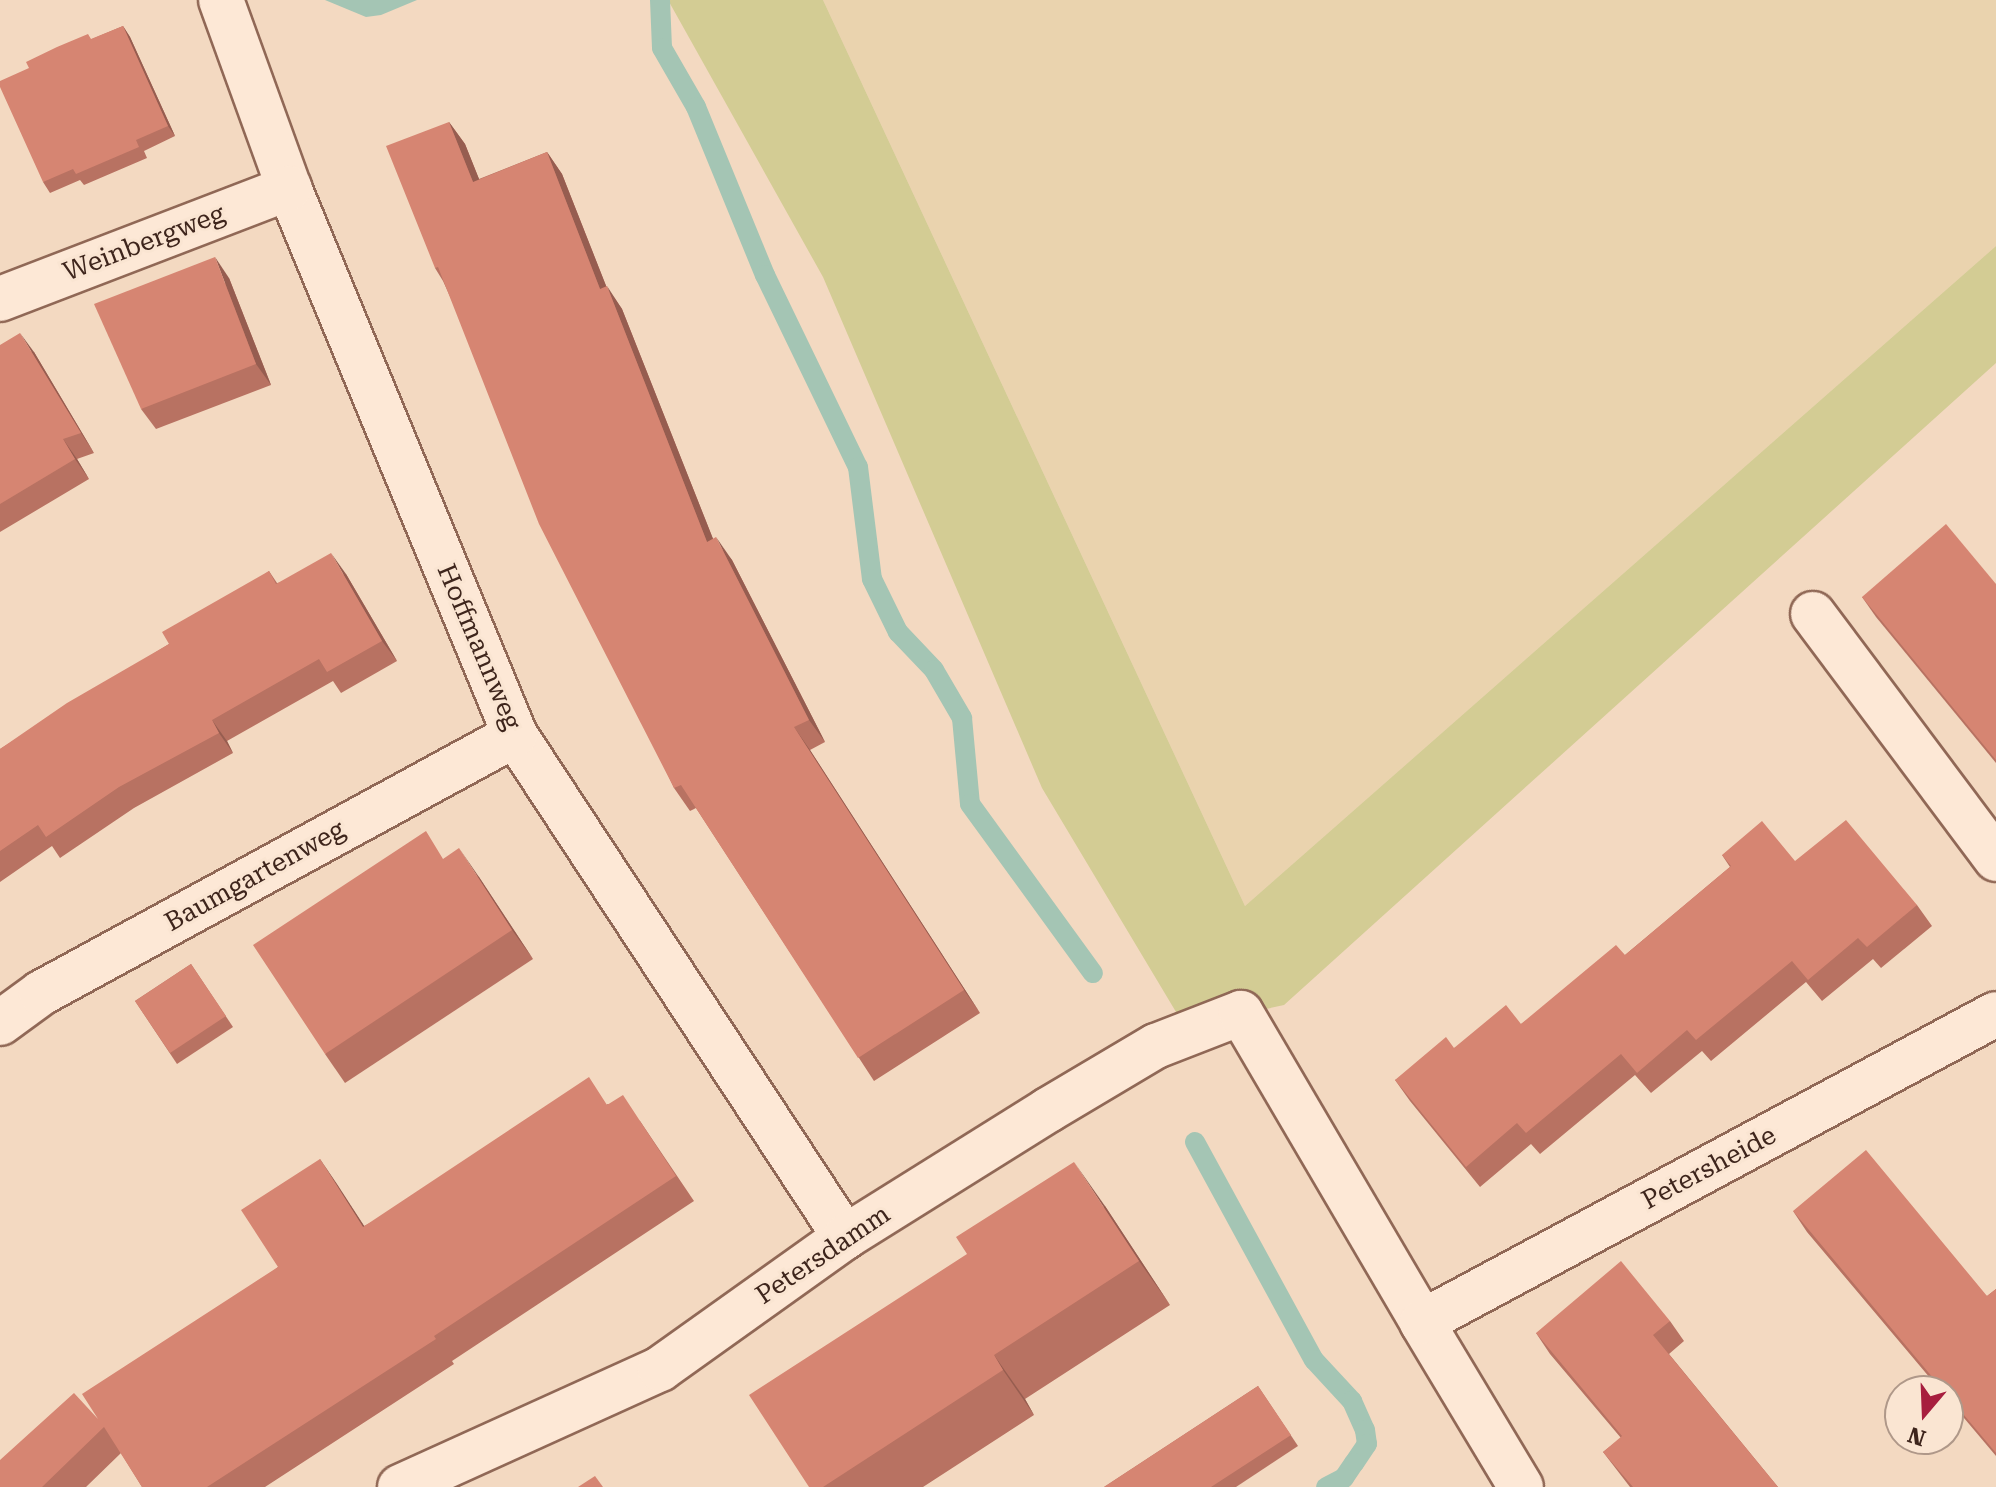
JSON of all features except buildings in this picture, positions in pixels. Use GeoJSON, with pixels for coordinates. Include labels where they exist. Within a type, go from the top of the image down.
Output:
{"type":"FeatureCollection","features":[{"type":"Feature","properties":{"kind":"street","name":"Hoffmannweg"},"geometry":{"type":"LineString","coordinates":[[221,0],[289,188],[515,735],[845,1237]]}},
{"type":"Feature","properties":{"kind":"street","name":"Weinbergweg"},"geometry":{"type":"LineString","coordinates":[[0,299],[289,188]]}},
{"type":"Feature","properties":{"kind":"street"},"geometry":{"type":"LineString","coordinates":[[1813,614],[1996,859]]}},
{"type":"Feature","properties":{"kind":"street","name":"Baumgartenweg"},"geometry":{"type":"LineString","coordinates":[[0,1023],[41,993],[515,735]]}},
{"type":"Feature","properties":{"kind":"street","name":"Petersdamm"},"geometry":{"type":"LineString","coordinates":[[400,1487],[660,1369],[845,1237],[1156,1046],[1241,1013],[1422,1322]]}},
{"type":"Feature","properties":{"kind":"street","name":"Petersheide"},"geometry":{"type":"LineString","coordinates":[[1422,1322],[1996,1014]]}},
{"type":"Feature","properties":{"kind":"street"},"geometry":{"type":"LineString","coordinates":[[1422,1322],[1521,1487]]}},
{"type":"Feature","properties":{"kind":"shaded area"},"geometry":{"type":"Polygon","coordinates":[[[325,0],[417,0],[381,15],[366,17],[325,0]]]}},
{"type":"Feature","properties":{"kind":"shaded area"},"geometry":{"type":"Polygon","coordinates":[[[668,0],[823,0],[1245,906],[1996,246],[1996,363],[1284,1005],[1185,1027],[1042,788],[823,277],[668,0]]]}},
{"type":"Feature","properties":{"kind":"shaded area"},"geometry":{"type":"Polygon","coordinates":[[[823,0],[1996,0],[1996,246],[1245,906],[823,0]]]}},
{"type":"Feature","properties":{"kind":"waterway"},"geometry":{"type":"LineString","coordinates":[[660,0],[662,48],[696,107],[765,275],[858,467],[872,579],[898,632],[934,670],[962,718],[970,804],[1093,973]]}},
{"type":"Feature","properties":{"kind":"waterway"},"geometry":{"type":"LineString","coordinates":[[1195,1142],[1314,1360],[1352,1401],[1365,1430],[1367,1444],[1344,1478],[1326,1487]]}}]}
